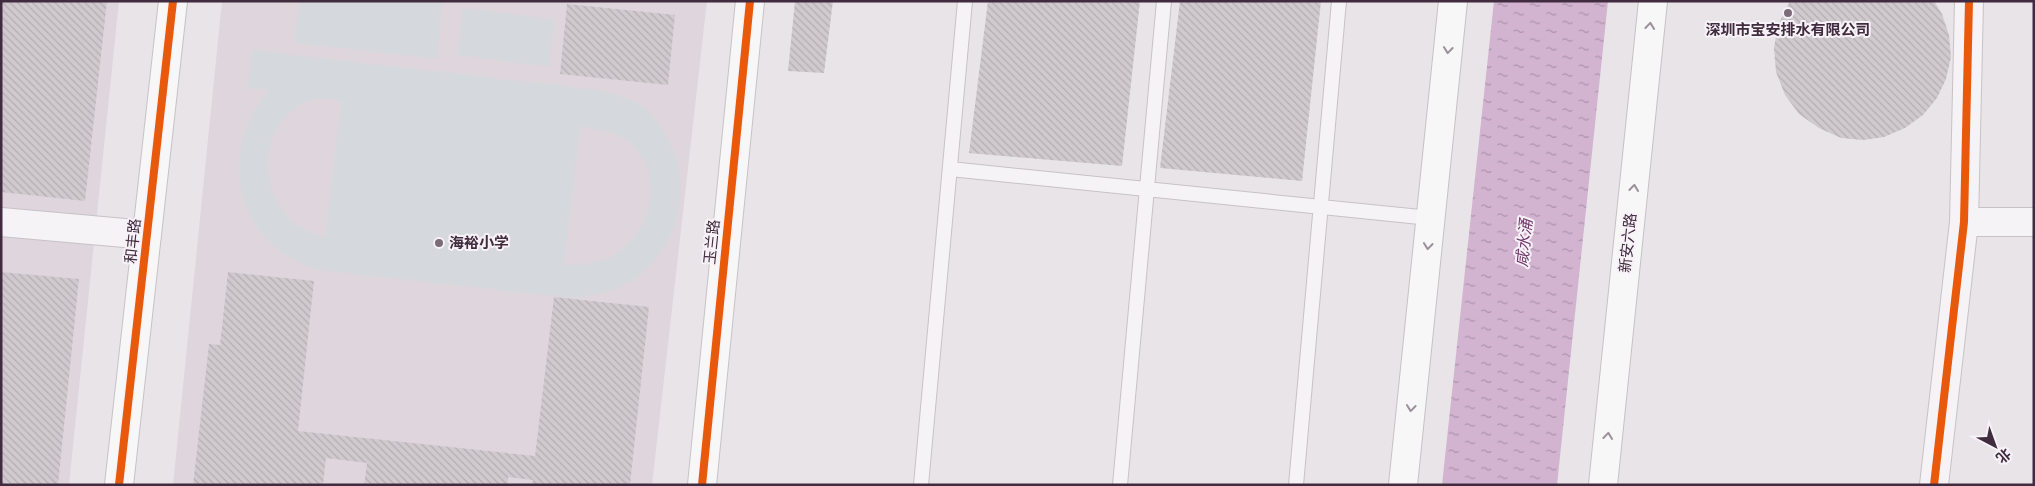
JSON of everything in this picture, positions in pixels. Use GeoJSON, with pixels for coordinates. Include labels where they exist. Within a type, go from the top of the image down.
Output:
{"type":"FeatureCollection","features":[{"type":"Feature","properties":{"kind":"street","name":"和丰路"},"geometry":{"type":"LineString","coordinates":[[119,485],[173,1]]}},
{"type":"Feature","properties":{"kind":"street","name":"玉兰路"},"geometry":{"type":"LineString","coordinates":[[702,485],[750,1]]}},
{"type":"Feature","properties":{"kind":"street"},"geometry":{"type":"LineString","coordinates":[[1403,485],[1453,1]]}},
{"type":"Feature","properties":{"kind":"street","name":"新安六路"},"geometry":{"type":"LineString","coordinates":[[1603,485],[1653,1]]}},
{"type":"Feature","properties":{"kind":"street"},"geometry":{"type":"LineString","coordinates":[[1934,485],[1964,222],[1969,1]]}},
{"type":"Feature","properties":{"kind":"street"},"geometry":{"type":"LineString","coordinates":[[1,222],[147,235]]}},
{"type":"Feature","properties":{"kind":"street"},"geometry":{"type":"LineString","coordinates":[[1964,222],[2034,222]]}},
{"type":"Feature","properties":{"kind":"lane"},"geometry":{"type":"LineString","coordinates":[[921,485],[965,1]]}},
{"type":"Feature","properties":{"kind":"lane"},"geometry":{"type":"LineString","coordinates":[[1120,485],[1145,189],[1164,1]]}},
{"type":"Feature","properties":{"kind":"lane"},"geometry":{"type":"LineString","coordinates":[[1296,485],[1339,1]]}},
{"type":"Feature","properties":{"kind":"lane"},"geometry":{"type":"LineString","coordinates":[[950,169],[1430,218]]}},
{"type":"Feature","properties":{"kind":"shaded area"},"geometry":{"type":"Polygon","coordinates":[[[1,1],[119,1],[69,485],[1,485],[1,1]]]}},
{"type":"Feature","properties":{"kind":"shaded area","name":"海裕小学"},"geometry":{"type":"Polygon","coordinates":[[[222,1],[707,1],[652,485],[173,485],[222,1]]]}},
{"type":"Feature","properties":{"kind":"shaded area"},"geometry":{"type":"Polygon","coordinates":[[[299,1],[443,1],[437,59],[294,43],[299,1]]]}},
{"type":"Feature","properties":{"kind":"shaded area"},"geometry":{"type":"Polygon","coordinates":[[[463,8],[555,19],[549,67],[457,55],[463,8]]]}},
{"type":"Feature","properties":{"kind":"shaded area"},"geometry":{"type":"Polygon","coordinates":[[[252,50],[600,90],[630,99],[639,104],[650,113],[662,128],[674,151],[679,170],[681,191],[679,211],[673,230],[663,248],[651,264],[635,278],[612,290],[580,297],[571,298],[318,270],[297,262],[278,250],[262,233],[250,214],[242,193],[239,172],[240,150],[255,108],[269,90],[247,88],[252,50]],[[321,98],[302,104],[288,114],[278,127],[271,142],[268,159],[273,192],[281,207],[291,220],[299,226],[325,238],[341,101],[321,98]],[[580,127],[564,265],[597,262],[615,254],[639,230],[650,198],[650,181],[646,165],[638,151],[624,139],[614,134],[580,127]]]}},
{"type":"Feature","properties":{"kind":"water","name":"咸水涌"},"geometry":{"type":"Polygon","coordinates":[[[1494,1],[1608,1],[1557,485],[1442,485],[1494,1]]]}},
{"type":"Feature","properties":{"kind":"building"},"geometry":{"type":"Polygon","coordinates":[[[1,1],[107,1],[85,201],[1,192],[1,1]]]}},
{"type":"Feature","properties":{"kind":"building"},"geometry":{"type":"Polygon","coordinates":[[[795,1],[833,1],[824,73],[788,71],[795,1]]]}},
{"type":"Feature","properties":{"kind":"building"},"geometry":{"type":"Polygon","coordinates":[[[988,1],[1140,1],[1122,166],[969,153],[988,1]]]}},
{"type":"Feature","properties":{"kind":"building"},"geometry":{"type":"Polygon","coordinates":[[[1180,1],[1321,1],[1302,181],[1160,168],[1180,1]]]}},
{"type":"Feature","properties":{"kind":"building"},"geometry":{"type":"Polygon","coordinates":[[[1790,1],[1934,1],[1942,14],[1949,35],[1951,57],[1946,79],[1937,98],[1923,115],[1905,128],[1884,137],[1863,140],[1841,138],[1819,128],[1799,114],[1785,95],[1776,72],[1774,48],[1778,25],[1790,1]]]}},
{"type":"Feature","properties":{"kind":"building"},"geometry":{"type":"Polygon","coordinates":[[[567,4],[675,15],[668,85],[560,74],[567,4]]]}},
{"type":"Feature","properties":{"kind":"building"},"geometry":{"type":"Polygon","coordinates":[[[1,272],[79,279],[58,485],[1,485],[1,272]]]}},
{"type":"Feature","properties":{"kind":"building"},"geometry":{"type":"Polygon","coordinates":[[[228,272],[314,281],[298,431],[535,456],[554,297],[649,307],[630,485],[532,485],[533,480],[508,477],[508,485],[364,485],[367,463],[326,458],[323,485],[193,485],[209,344],[220,345],[228,272]]]}},
{"type":"Feature","properties":{"kind":"cycle path"},"geometry":{"type":"LineString","coordinates":[[119,485],[173,1]]}},
{"type":"Feature","properties":{"kind":"cycle path"},"geometry":{"type":"LineString","coordinates":[[702,485],[750,1]]}},
{"type":"Feature","properties":{"kind":"cycle path"},"geometry":{"type":"LineString","coordinates":[[1934,485],[1964,222],[1969,1]]}},
{"type":"Feature","properties":{"kind":"place","name":"深圳市宝安排水有限公司"},"geometry":{"type":"Point","coordinates":[1788,13]}},
{"type":"Feature","properties":{"kind":"place","name":"海裕小学"},"geometry":{"type":"Point","coordinates":[439,243]}}]}
